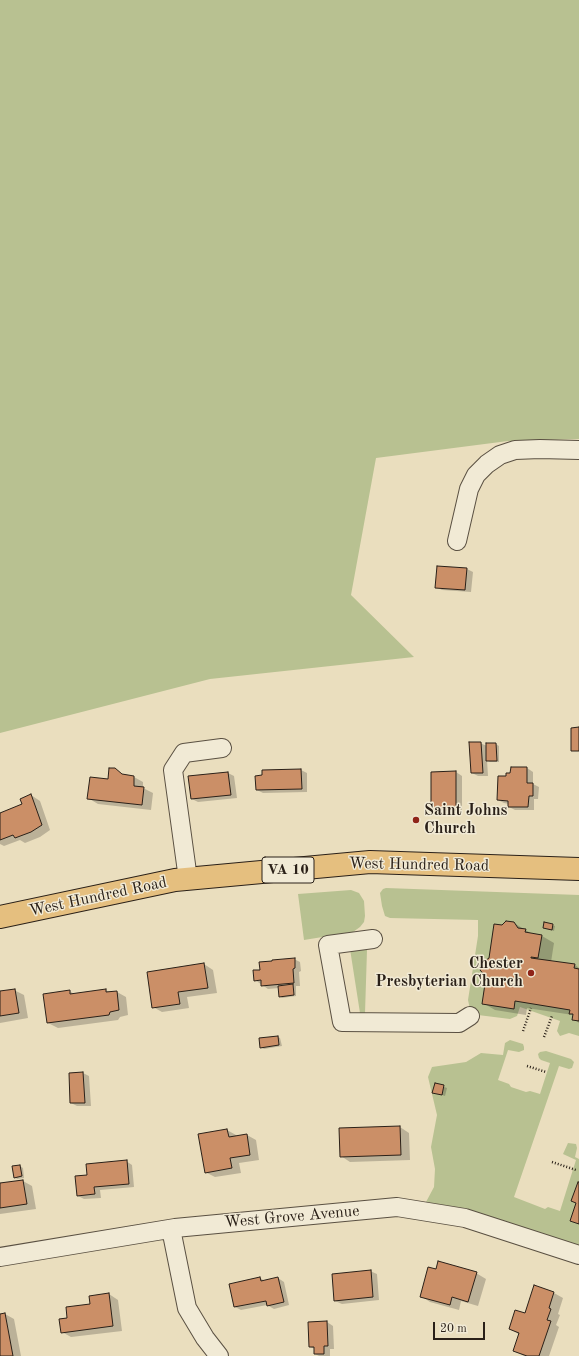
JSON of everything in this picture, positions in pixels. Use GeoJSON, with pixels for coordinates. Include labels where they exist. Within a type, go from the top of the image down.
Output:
{"type":"FeatureCollection","features":[{"type":"Feature","properties":{"kind":"main road","name":"West Hundred Road"},"geometry":{"type":"LineString","coordinates":[[0,917],[175,880],[370,862],[579,869]]}},
{"type":"Feature","properties":{"kind":"street"},"geometry":{"type":"LineString","coordinates":[[457,541],[469,489],[476,475],[487,464],[500,455],[515,450],[579,450]]}},
{"type":"Feature","properties":{"kind":"street"},"geometry":{"type":"LineString","coordinates":[[188,879],[173,770],[184,753],[222,748]]}},
{"type":"Feature","properties":{"kind":"street"},"geometry":{"type":"LineString","coordinates":[[373,939],[328,945],[342,1022],[459,1023],[470,1016]]}},
{"type":"Feature","properties":{"kind":"street","name":"West Grove Avenue"},"geometry":{"type":"LineString","coordinates":[[0,1257],[172,1229],[397,1207],[464,1218],[579,1255]]}},
{"type":"Feature","properties":{"kind":"street"},"geometry":{"type":"LineString","coordinates":[[172,1229],[187,1308],[205,1338],[219,1356]]}},
{"type":"Feature","properties":{"kind":"path"},"geometry":{"type":"LineString","coordinates":[[476,967],[481,967]]}},
{"type":"Feature","properties":{"kind":"path"},"geometry":{"type":"LineString","coordinates":[[523,1030],[531,1008]]}},
{"type":"Feature","properties":{"kind":"path"},"geometry":{"type":"LineString","coordinates":[[544,1037],[552,1016]]}},
{"type":"Feature","properties":{"kind":"path"},"geometry":{"type":"LineString","coordinates":[[528,1066],[546,1072]]}},
{"type":"Feature","properties":{"kind":"path"},"geometry":{"type":"LineString","coordinates":[[552,1162],[576,1170]]}},
{"type":"Feature","properties":{"kind":"green space"},"geometry":{"type":"Polygon","coordinates":[[[0,0],[579,0],[579,439],[508,441],[376,458],[351,595],[414,657],[210,679],[0,733],[0,0]]]}},
{"type":"Feature","properties":{"kind":"green space"},"geometry":{"type":"Polygon","coordinates":[[[386,888],[579,895],[579,1036],[569,1033],[560,1036],[557,1031],[560,1021],[520,1007],[517,1016],[510,1019],[478,1015],[470,1009],[468,1000],[478,936],[478,920],[390,918],[385,916],[380,893],[386,888]]]}},
{"type":"Feature","properties":{"kind":"green space"},"geometry":{"type":"Polygon","coordinates":[[[351,890],[359,893],[364,901],[365,916],[364,922],[360,927],[353,932],[304,940],[298,894],[351,890]]]}},
{"type":"Feature","properties":{"kind":"green space"},"geometry":{"type":"Polygon","coordinates":[[[350,949],[367,950],[365,1013],[363,1014],[360,1013],[350,949]]]}},
{"type":"Feature","properties":{"kind":"green space"},"geometry":{"type":"Polygon","coordinates":[[[510,1040],[523,1044],[524,1047],[524,1050],[519,1052],[508,1050],[498,1080],[509,1084],[511,1087],[526,1092],[530,1091],[540,1094],[550,1063],[539,1058],[538,1054],[540,1052],[546,1051],[571,1059],[574,1062],[572,1068],[569,1069],[559,1066],[514,1197],[545,1209],[548,1207],[560,1211],[576,1160],[563,1154],[568,1143],[576,1144],[577,1148],[575,1157],[579,1159],[579,1246],[460,1208],[426,1202],[434,1187],[435,1169],[431,1147],[437,1115],[428,1077],[432,1067],[466,1062],[481,1053],[503,1055],[505,1043],[510,1040]]]}},
{"type":"Feature","properties":{"kind":"building"},"geometry":{"type":"Polygon","coordinates":[[[437,566],[467,568],[465,590],[435,588],[437,566]]]}},
{"type":"Feature","properties":{"kind":"building"},"geometry":{"type":"Polygon","coordinates":[[[579,727],[579,751],[571,751],[571,728],[579,727]]]}},
{"type":"Feature","properties":{"kind":"building"},"geometry":{"type":"Polygon","coordinates":[[[469,742],[481,742],[483,773],[471,773],[469,742]]]}},
{"type":"Feature","properties":{"kind":"building"},"geometry":{"type":"Polygon","coordinates":[[[486,743],[496,743],[497,761],[486,761],[486,743]]]}},
{"type":"Feature","properties":{"kind":"building"},"geometry":{"type":"Polygon","coordinates":[[[511,767],[527,767],[527,783],[533,783],[533,796],[529,796],[528,807],[508,807],[508,801],[497,800],[498,776],[506,776],[506,773],[510,773],[511,767]]]}},
{"type":"Feature","properties":{"kind":"building"},"geometry":{"type":"Polygon","coordinates":[[[109,768],[115,768],[122,774],[134,776],[134,786],[144,787],[142,805],[87,799],[90,777],[108,779],[109,768]]]}},
{"type":"Feature","properties":{"kind":"building"},"geometry":{"type":"Polygon","coordinates":[[[301,769],[302,789],[256,790],[255,776],[262,775],[262,770],[301,769]]]}},
{"type":"Feature","properties":{"kind":"building"},"geometry":{"type":"Polygon","coordinates":[[[456,771],[456,810],[431,810],[431,772],[456,771]]]}},
{"type":"Feature","properties":{"kind":"building"},"geometry":{"type":"Polygon","coordinates":[[[228,772],[231,795],[191,799],[188,776],[228,772]]]}},
{"type":"Feature","properties":{"kind":"building"},"geometry":{"type":"Polygon","coordinates":[[[31,794],[42,825],[31,832],[15,838],[13,835],[0,840],[0,813],[22,804],[20,799],[31,794]]]}},
{"type":"Feature","properties":{"kind":"building","name":"Chester Presbyterian Church"},"geometry":{"type":"Polygon","coordinates":[[[506,921],[514,922],[518,928],[526,929],[525,932],[542,935],[538,958],[531,958],[575,964],[574,968],[579,969],[579,1021],[572,1020],[573,1014],[569,1014],[570,1010],[515,1001],[514,1009],[482,1004],[486,977],[480,970],[482,963],[489,958],[494,924],[502,925],[506,921]]]}},
{"type":"Feature","properties":{"kind":"building"},"geometry":{"type":"Polygon","coordinates":[[[544,922],[553,924],[552,930],[543,928],[544,922]]]}},
{"type":"Feature","properties":{"kind":"building"},"geometry":{"type":"Polygon","coordinates":[[[295,958],[295,968],[293,969],[294,983],[261,986],[261,980],[254,981],[253,970],[260,970],[259,962],[295,958]]]}},
{"type":"Feature","properties":{"kind":"building"},"geometry":{"type":"Polygon","coordinates":[[[204,963],[208,988],[178,992],[180,1004],[152,1008],[147,972],[204,963]]]}},
{"type":"Feature","properties":{"kind":"building"},"geometry":{"type":"Polygon","coordinates":[[[293,984],[294,995],[279,997],[278,986],[293,984]]]}},
{"type":"Feature","properties":{"kind":"building"},"geometry":{"type":"Polygon","coordinates":[[[15,989],[19,1013],[0,1016],[0,991],[15,989]]]}},
{"type":"Feature","properties":{"kind":"building"},"geometry":{"type":"Polygon","coordinates":[[[106,989],[106,992],[117,991],[119,1010],[110,1012],[109,1015],[47,1023],[43,994],[70,990],[70,994],[106,989]]]}},
{"type":"Feature","properties":{"kind":"building"},"geometry":{"type":"Polygon","coordinates":[[[278,1036],[279,1045],[260,1048],[259,1038],[278,1036]]]}},
{"type":"Feature","properties":{"kind":"building"},"geometry":{"type":"Polygon","coordinates":[[[83,1072],[85,1103],[70,1103],[69,1073],[83,1072]]]}},
{"type":"Feature","properties":{"kind":"building"},"geometry":{"type":"Polygon","coordinates":[[[435,1083],[444,1085],[442,1095],[432,1093],[435,1083]]]}},
{"type":"Feature","properties":{"kind":"building"},"geometry":{"type":"Polygon","coordinates":[[[400,1126],[401,1155],[340,1157],[339,1128],[400,1126]]]}},
{"type":"Feature","properties":{"kind":"building"},"geometry":{"type":"Polygon","coordinates":[[[227,1129],[229,1137],[247,1134],[250,1155],[230,1158],[232,1168],[205,1173],[198,1134],[227,1129]]]}},
{"type":"Feature","properties":{"kind":"building"},"geometry":{"type":"Polygon","coordinates":[[[127,1160],[129,1184],[94,1187],[95,1194],[77,1196],[75,1176],[87,1175],[86,1164],[127,1160]]]}},
{"type":"Feature","properties":{"kind":"building"},"geometry":{"type":"Polygon","coordinates":[[[20,1165],[22,1176],[14,1178],[12,1166],[20,1165]]]}},
{"type":"Feature","properties":{"kind":"building"},"geometry":{"type":"Polygon","coordinates":[[[23,1180],[27,1204],[0,1208],[0,1183],[23,1180]]]}},
{"type":"Feature","properties":{"kind":"building"},"geometry":{"type":"Polygon","coordinates":[[[578,1182],[579,1224],[570,1221],[576,1203],[571,1201],[578,1182]]]}},
{"type":"Feature","properties":{"kind":"building"},"geometry":{"type":"Polygon","coordinates":[[[438,1261],[477,1272],[468,1302],[452,1297],[450,1305],[420,1297],[428,1267],[436,1269],[438,1261]]]}},
{"type":"Feature","properties":{"kind":"building"},"geometry":{"type":"Polygon","coordinates":[[[371,1270],[373,1297],[334,1301],[332,1274],[371,1270]]]}},
{"type":"Feature","properties":{"kind":"building"},"geometry":{"type":"Polygon","coordinates":[[[260,1277],[261,1281],[278,1277],[284,1302],[267,1306],[266,1301],[234,1307],[229,1284],[260,1277]]]}},
{"type":"Feature","properties":{"kind":"building"},"geometry":{"type":"Polygon","coordinates":[[[534,1285],[554,1292],[549,1308],[551,1309],[547,1320],[551,1321],[539,1356],[527,1356],[513,1351],[519,1333],[509,1329],[515,1310],[525,1313],[534,1285]]]}},
{"type":"Feature","properties":{"kind":"building"},"geometry":{"type":"Polygon","coordinates":[[[109,1293],[113,1326],[61,1333],[59,1319],[67,1318],[66,1307],[90,1304],[89,1296],[109,1293]]]}},
{"type":"Feature","properties":{"kind":"building"},"geometry":{"type":"Polygon","coordinates":[[[5,1313],[13,1356],[0,1356],[0,1314],[5,1313]]]}},
{"type":"Feature","properties":{"kind":"building"},"geometry":{"type":"Polygon","coordinates":[[[327,1321],[328,1346],[324,1346],[324,1354],[314,1354],[314,1347],[309,1347],[308,1322],[327,1321]]]}},
{"type":"Feature","properties":{"kind":"place","name":"Saint Johns Church"},"geometry":{"type":"Point","coordinates":[416,820]}},
{"type":"Feature","properties":{"kind":"place","name":"Chester Presbyterian Church"},"geometry":{"type":"Point","coordinates":[531,973]}}]}
